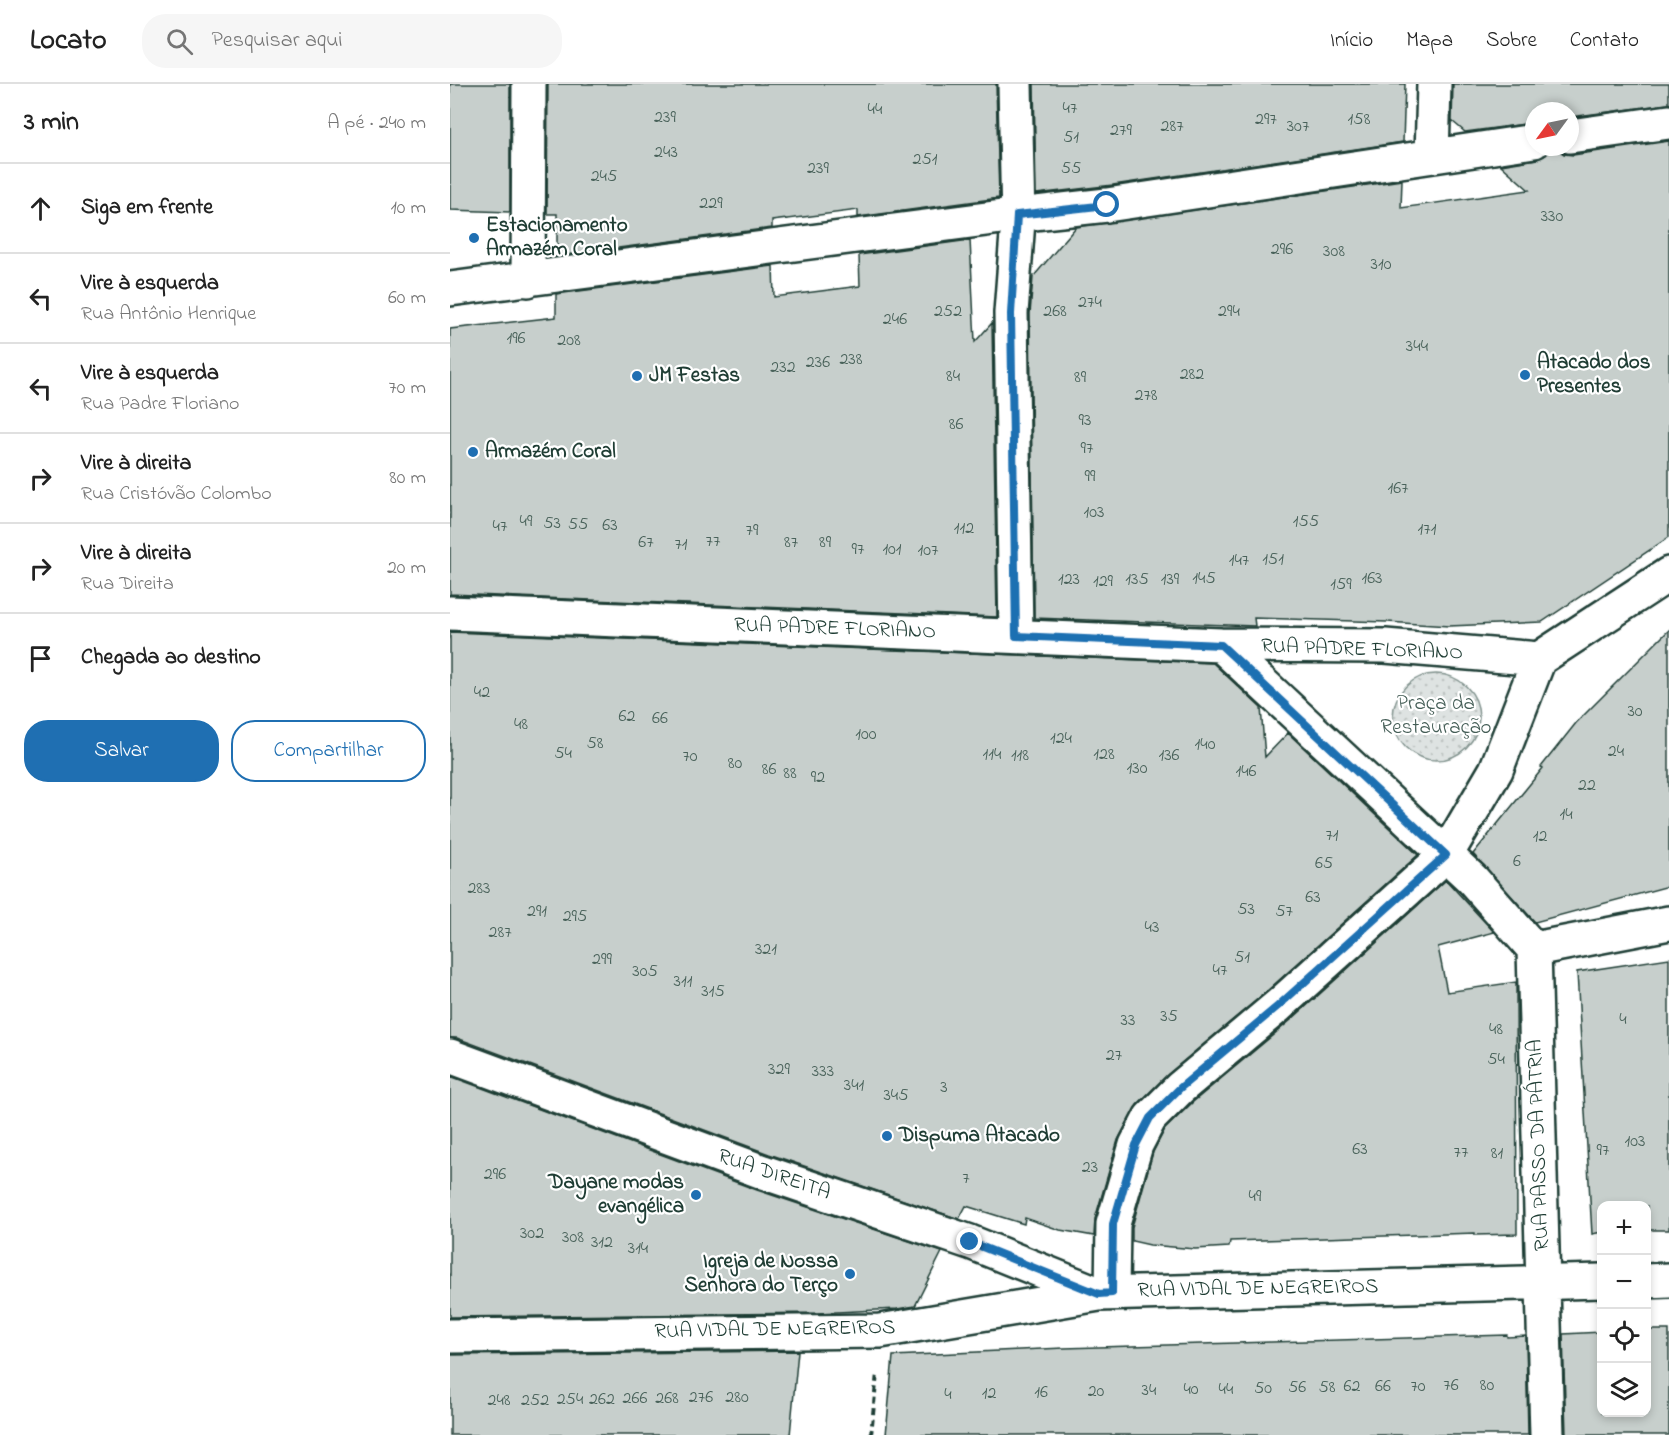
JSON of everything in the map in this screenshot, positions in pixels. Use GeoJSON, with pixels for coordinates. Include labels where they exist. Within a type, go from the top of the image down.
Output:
{"type":"FeatureCollection","features":[{"type":"Feature","properties":{"kind":"street"},"geometry":{"type":"LineString","coordinates":[[528,280],[529,84]]}},
{"type":"Feature","properties":{"kind":"street"},"geometry":{"type":"LineString","coordinates":[[1016,84],[1017,215],[1011,314],[1016,636]]}},
{"type":"Feature","properties":{"kind":"street"},"geometry":{"type":"LineString","coordinates":[[1432,156],[1434,84]]}},
{"type":"Feature","properties":{"kind":"street"},"geometry":{"type":"LineString","coordinates":[[1579,135],[1669,122]]}},
{"type":"Feature","properties":{"kind":"street"},"geometry":{"type":"LineString","coordinates":[[450,289],[1107,205],[1525,142]]}},
{"type":"Feature","properties":{"kind":"street"},"geometry":{"type":"LineString","coordinates":[[1106,1293],[1113,1224],[1136,1145],[1150,1118],[1180,1088],[1278,1006],[1446,855],[1496,770],[1539,659],[1669,574]]}},
{"type":"Feature","properties":{"kind":"street","name":"RUA PADRE FLORIANO"},"geometry":{"type":"LineString","coordinates":[[450,613],[1221,645],[1385,646],[1539,659]]}},
{"type":"Feature","properties":{"kind":"street","name":"RUA PADRE FLORIANO"},"geometry":{"type":"LineString","coordinates":[[1221,645],[1472,879],[1534,949]]}},
{"type":"Feature","properties":{"kind":"street"},"geometry":{"type":"LineString","coordinates":[[1534,949],[1669,922]]}},
{"type":"Feature","properties":{"kind":"street","name":"RUA PASSO DA PÁTRIA"},"geometry":{"type":"LineString","coordinates":[[1534,949],[1547,1435]]}},
{"type":"Feature","properties":{"kind":"street","name":"RUA DIREITA"},"geometry":{"type":"LineString","coordinates":[[450,1056],[763,1172],[970,1242],[1106,1293]]}},
{"type":"Feature","properties":{"kind":"street"},"geometry":{"type":"LineString","coordinates":[[1651,1281],[1669,1280]]}},
{"type":"Feature","properties":{"kind":"street","name":"RUA VIDAL DE NEGREIROS"},"geometry":{"type":"LineString","coordinates":[[450,1336],[880,1331],[1106,1293],[1597,1281]]}},
{"type":"Feature","properties":{"kind":"path"},"geometry":{"type":"LineString","coordinates":[[871,1435],[880,1331]]}},
{"type":"Feature","properties":{"kind":"green space","name":"Praça da Restauração"},"geometry":{"type":"Polygon","coordinates":[[[1436,674],[1460,681],[1472,693],[1479,717],[1472,741],[1460,753],[1436,760],[1412,753],[1400,741],[1393,717],[1400,693],[1412,681],[1436,674]]]}},
{"type":"Feature","properties":{"kind":"building"},"geometry":{"type":"Polygon","coordinates":[[[450,84],[510,84],[510,212],[450,210],[450,84]]]}},
{"type":"Feature","properties":{"kind":"building"},"geometry":{"type":"Polygon","coordinates":[[[548,84],[996,84],[999,198],[858,217],[858,210],[772,221],[772,228],[557,256],[557,214],[547,214],[548,84]]]}},
{"type":"Feature","properties":{"kind":"building"},"geometry":{"type":"Polygon","coordinates":[[[1034,84],[1405,84],[1403,142],[1113,185],[1036,194],[1034,84]]]}},
{"type":"Feature","properties":{"kind":"building"},"geometry":{"type":"Polygon","coordinates":[[[1453,84],[1669,84],[1669,104],[1579,116],[1579,102],[1525,102],[1525,124],[1465,132],[1452,121],[1453,84]]]}},
{"type":"Feature","properties":{"kind":"building"},"geometry":{"type":"Polygon","coordinates":[[[1669,141],[1669,537],[1542,622],[1449,626],[1254,618],[1255,626],[1034,618],[1030,314],[1033,277],[1076,227],[1402,180],[1401,208],[1529,190],[1501,165],[1544,156],[1579,156],[1579,154],[1669,141]]]}},
{"type":"Feature","properties":{"kind":"building"},"geometry":{"type":"Polygon","coordinates":[[[970,240],[975,342],[992,323],[997,617],[450,594],[450,329],[556,317],[556,294],[773,266],[774,297],[860,286],[859,255],[970,240]]]}},
{"type":"Feature","properties":{"kind":"building"},"geometry":{"type":"Polygon","coordinates":[[[1669,630],[1669,886],[1535,922],[1473,854],[1543,768],[1541,767],[1576,723],[1669,630]]]}},
{"type":"Feature","properties":{"kind":"building"},"geometry":{"type":"Polygon","coordinates":[[[450,632],[1213,663],[1261,708],[1265,757],[1288,733],[1418,855],[1266,992],[1168,1074],[1137,1105],[1118,1140],[1095,1219],[1094,1236],[1060,1230],[1025,1218],[1024,1224],[966,1206],[959,1219],[769,1154],[457,1038],[450,1038],[450,632]]]}},
{"type":"Feature","properties":{"kind":"building"},"geometry":{"type":"Polygon","coordinates":[[[1446,880],[1494,932],[1438,947],[1447,992],[1516,982],[1517,1234],[1475,1235],[1475,1233],[1230,1241],[1229,1247],[1195,1249],[1132,1241],[1132,1227],[1153,1152],[1165,1129],[1193,1102],[1291,1020],[1446,880]]]}},
{"type":"Feature","properties":{"kind":"building"},"geometry":{"type":"Polygon","coordinates":[[[1669,958],[1669,1230],[1651,1230],[1651,1201],[1597,1201],[1597,1233],[1592,1234],[1577,972],[1669,958]]]}},
{"type":"Feature","properties":{"kind":"building"},"geometry":{"type":"Polygon","coordinates":[[[450,1076],[757,1190],[942,1252],[915,1306],[897,1309],[817,1313],[450,1317],[450,1076]]]}},
{"type":"Feature","properties":{"kind":"building"},"geometry":{"type":"Polygon","coordinates":[[[1651,1330],[1669,1330],[1669,1435],[1566,1435],[1563,1334],[1597,1332],[1597,1417],[1651,1417],[1651,1330]]]}},
{"type":"Feature","properties":{"kind":"building"},"geometry":{"type":"Polygon","coordinates":[[[1507,1335],[1507,1337],[1526,1336],[1528,1435],[886,1435],[893,1356],[1064,1348],[1507,1335]]]}},
{"type":"Feature","properties":{"kind":"building"},"geometry":{"type":"Polygon","coordinates":[[[798,1351],[790,1435],[450,1435],[450,1355],[798,1351]]]}},
{"type":"Feature","properties":{"kind":"place","name":"Estacionamento Armazém Coral"},"geometry":{"type":"Point","coordinates":[474,238]}},
{"type":"Feature","properties":{"kind":"place","name":"Atacado dos Presentes"},"geometry":{"type":"Point","coordinates":[1525,375]}},
{"type":"Feature","properties":{"kind":"place","name":"JM Festas"},"geometry":{"type":"Point","coordinates":[637,376]}},
{"type":"Feature","properties":{"kind":"place","name":"Armazém Coral"},"geometry":{"type":"Point","coordinates":[473,452]}},
{"type":"Feature","properties":{"kind":"place","name":"Dispuma Atacado"},"geometry":{"type":"Point","coordinates":[887,1136]}},
{"type":"Feature","properties":{"kind":"place","name":"Dayane modas evangélica"},"geometry":{"type":"Point","coordinates":[696,1195]}},
{"type":"Feature","properties":{"kind":"place","name":"Igreja de Nossa Senhora do Terço"},"geometry":{"type":"Point","coordinates":[850,1274]}},
{"type":"Feature","properties":{"kind":"route"},"geometry":{"type":"LineString","coordinates":[[970,1242],[1099,1294],[1112,1293],[1113,1224],[1136,1145],[1150,1118],[1180,1088],[1278,1006],[1446,855],[1221,645],[1016,636],[1011,314],[1017,215],[1107,205]]}}]}
